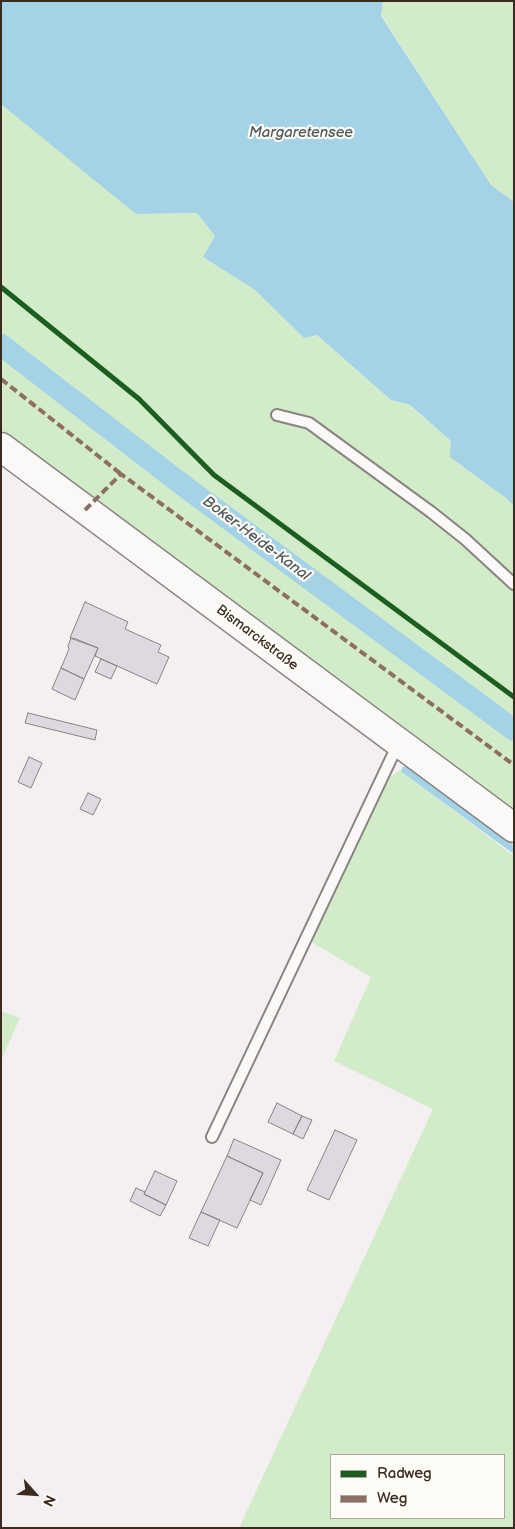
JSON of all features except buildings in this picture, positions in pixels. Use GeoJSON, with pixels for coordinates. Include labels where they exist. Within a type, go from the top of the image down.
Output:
{"type":"FeatureCollection","features":[{"type":"Feature","properties":{"kind":"main road","name":"Bismarckstraße"},"geometry":{"type":"LineString","coordinates":[[1,447],[514,828]]}},
{"type":"Feature","properties":{"kind":"lane"},"geometry":{"type":"LineString","coordinates":[[277,415],[309,422],[431,512],[514,584]]}},
{"type":"Feature","properties":{"kind":"lane"},"geometry":{"type":"LineString","coordinates":[[212,1137],[399,743]]}},
{"type":"Feature","properties":{"kind":"green space"},"geometry":{"type":"Polygon","coordinates":[[[383,1],[514,1],[514,202],[491,185],[381,15],[383,1]]]}},
{"type":"Feature","properties":{"kind":"green space"},"geometry":{"type":"Polygon","coordinates":[[[1,11],[146,214],[197,213],[215,236],[203,257],[255,290],[304,338],[317,335],[391,400],[409,405],[451,441],[514,506],[514,816],[1,435],[1,11]]]}},
{"type":"Feature","properties":{"kind":"green space"},"geometry":{"type":"Polygon","coordinates":[[[400,770],[514,856],[514,1528],[239,1528],[433,1109],[334,1061],[371,977],[311,942],[389,778],[400,770]]]}},
{"type":"Feature","properties":{"kind":"green space"},"geometry":{"type":"Polygon","coordinates":[[[1,1011],[20,1018],[1,1060],[1,1011]]]}},
{"type":"Feature","properties":{"kind":"water","name":"Margaretensee"},"geometry":{"type":"Polygon","coordinates":[[[1,1],[383,1],[381,16],[491,185],[514,202],[514,506],[450,457],[451,441],[410,405],[391,400],[317,335],[304,338],[255,290],[203,257],[215,236],[197,213],[136,214],[1,104],[1,1]]]}},
{"type":"Feature","properties":{"kind":"waterway","name":"Boker-Heide-Kanal"},"geometry":{"type":"LineString","coordinates":[[1,345],[184,486],[514,730]]}},
{"type":"Feature","properties":{"kind":"waterway"},"geometry":{"type":"LineString","coordinates":[[405,770],[514,850]]}},
{"type":"Feature","properties":{"kind":"marked path"},"geometry":{"type":"LineString","coordinates":[[1,379],[121,474]]}},
{"type":"Feature","properties":{"kind":"marked path"},"geometry":{"type":"LineString","coordinates":[[85,510],[121,474],[514,765]]}},
{"type":"Feature","properties":{"kind":"cycle path"},"geometry":{"type":"LineString","coordinates":[[1,287],[139,399],[214,475],[514,697]]}}]}
